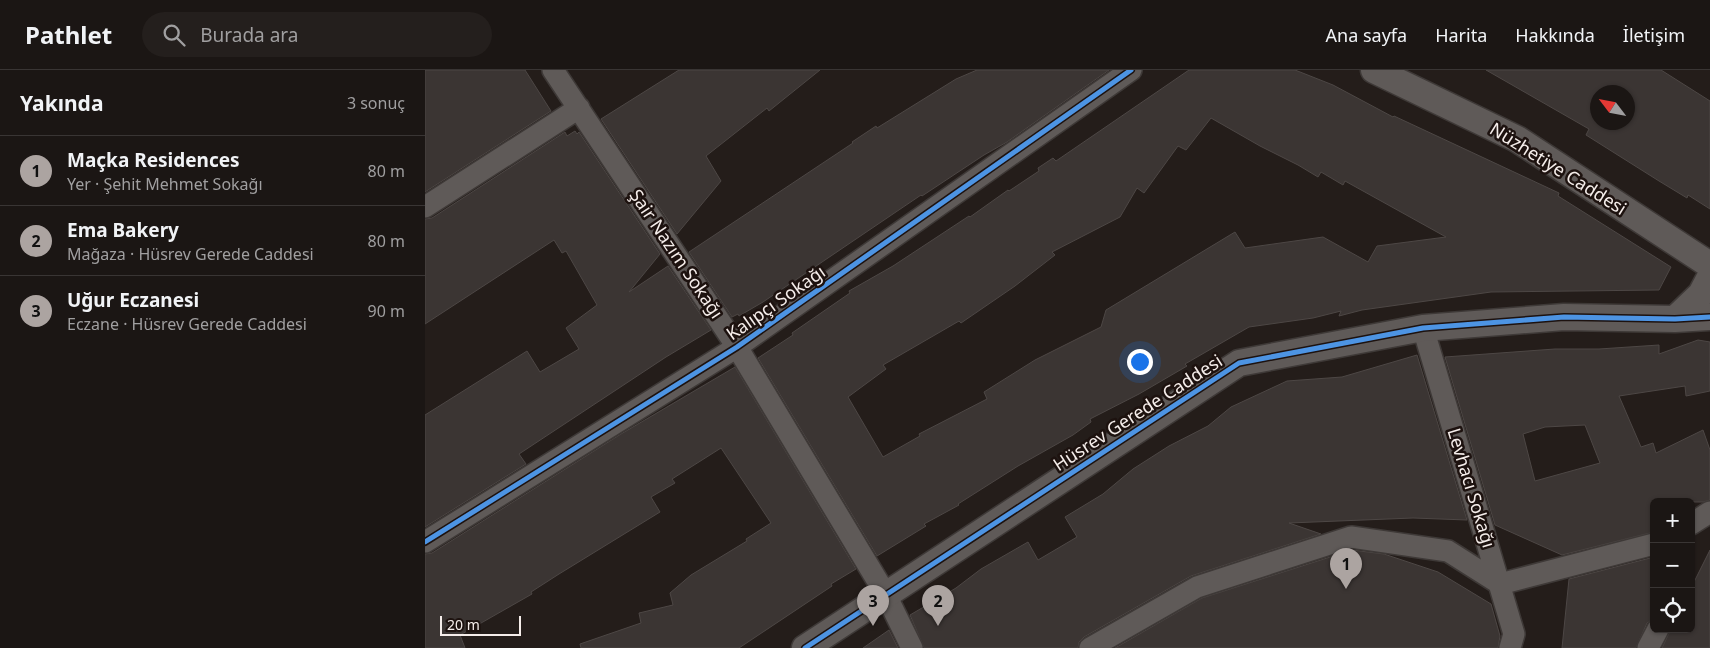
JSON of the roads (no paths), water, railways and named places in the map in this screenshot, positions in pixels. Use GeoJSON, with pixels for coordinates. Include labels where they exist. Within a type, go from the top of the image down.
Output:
{"type":"FeatureCollection","features":[{"type":"Feature","properties":{"kind":"street","name":"Şair Nazım Sokağı"},"geometry":{"type":"LineString","coordinates":[[553,70],[737,347],[885,595],[912,648]]}},
{"type":"Feature","properties":{"kind":"street","name":"Kalıpçı Sokağı"},"geometry":{"type":"LineString","coordinates":[[425,542],[737,347],[1131,70]]}},
{"type":"Feature","properties":{"kind":"street","name":"Nüzhetiye Caddesi"},"geometry":{"type":"LineString","coordinates":[[1374,70],[1517,139],[1710,270]]}},
{"type":"Feature","properties":{"kind":"street"},"geometry":{"type":"LineString","coordinates":[[425,207],[579,108]]}},
{"type":"Feature","properties":{"kind":"street"},"geometry":{"type":"LineString","coordinates":[[1675,319],[1701,294],[1710,270]]}},
{"type":"Feature","properties":{"kind":"street","name":"Hüsrev Gerede Caddesi"},"geometry":{"type":"LineString","coordinates":[[805,648],[1239,363],[1423,328],[1564,317],[1675,319],[1710,317]]}},
{"type":"Feature","properties":{"kind":"street","name":"Levhacı Sokağı"},"geometry":{"type":"LineString","coordinates":[[1423,328],[1514,634],[1510,648]]}},
{"type":"Feature","properties":{"kind":"street"},"geometry":{"type":"LineString","coordinates":[[1695,521],[1710,512]]}},
{"type":"Feature","properties":{"kind":"street"},"geometry":{"type":"LineString","coordinates":[[1090,648],[1197,587],[1351,537],[1448,551],[1500,584],[1650,545]]}},
{"type":"Feature","properties":{"kind":"street"},"geometry":{"type":"LineString","coordinates":[[1648,648],[1656,633]]}},
{"type":"Feature","properties":{"kind":"place","name":"Maçka Residences"},"geometry":{"type":"Point","coordinates":[1346,589]}},
{"type":"Feature","properties":{"kind":"place","name":"Uğur Eczanesi"},"geometry":{"type":"Point","coordinates":[873,626]}},
{"type":"Feature","properties":{"kind":"place","name":"Ema Bakery"},"geometry":{"type":"Point","coordinates":[938,626]}}]}
